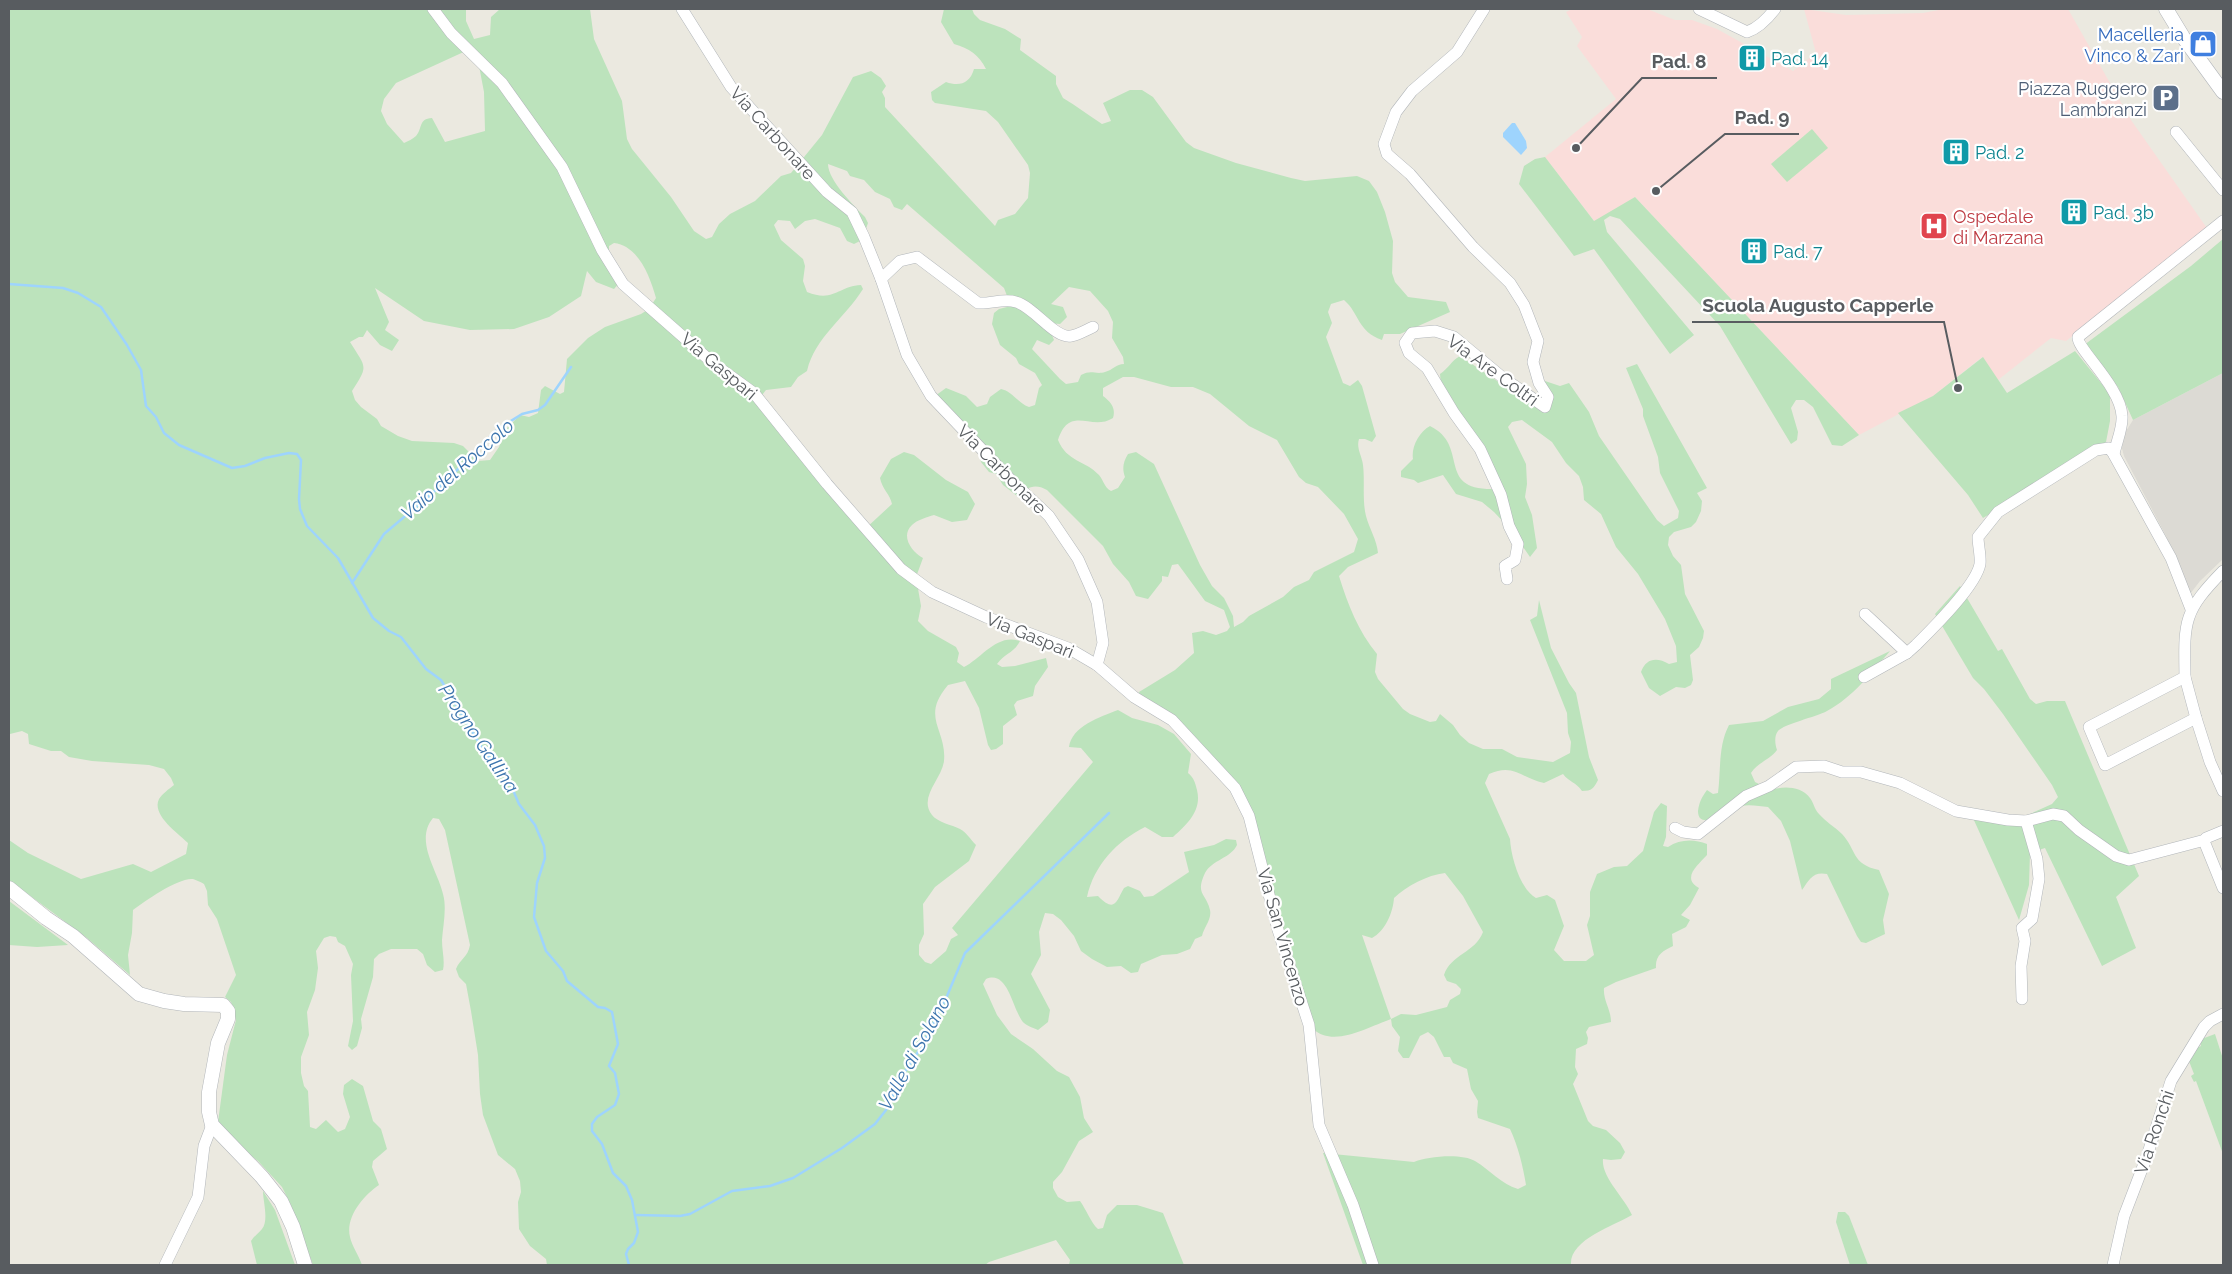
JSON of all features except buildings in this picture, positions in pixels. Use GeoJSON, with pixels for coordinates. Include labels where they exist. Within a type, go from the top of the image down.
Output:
{"type":"FeatureCollection","features":[{"type":"Feature","properties":{"kind":"street","name":"Via Gaspari"},"geometry":{"type":"LineString","coordinates":[[433,9],[456,38],[502,83],[562,166],[597,242],[623,284],[714,364],[754,393],[827,484],[902,569],[932,592],[986,617],[1068,648],[1097,666]]}},
{"type":"Feature","properties":{"kind":"street","name":"Via Carbonare"},"geometry":{"type":"LineString","coordinates":[[682,9],[730,87],[827,192],[852,212],[881,279],[907,355],[931,396],[980,449],[1049,516],[1078,559],[1097,602],[1103,644],[1097,666]]}},
{"type":"Feature","properties":{"kind":"street","name":"Via Are Coltri"},"geometry":{"type":"LineString","coordinates":[[1484,9],[1457,52],[1412,91],[1396,112],[1384,144],[1387,154],[1410,174],[1473,247],[1510,283],[1524,305],[1538,341],[1533,362],[1539,383],[1548,397],[1545,408],[1502,377],[1454,337],[1435,331],[1412,333],[1405,343],[1409,353],[1427,368],[1480,449],[1501,495],[1509,526],[1518,544],[1515,560],[1505,566],[1507,579]]}},
{"type":"Feature","properties":{"kind":"street"},"geometry":{"type":"LineString","coordinates":[[1699,9],[1747,32],[1753,30],[1766,20],[1775,9]]}},
{"type":"Feature","properties":{"kind":"street"},"geometry":{"type":"LineString","coordinates":[[2166,9],[2183,37],[2223,92]]}},
{"type":"Feature","properties":{"kind":"street"},"geometry":{"type":"LineString","coordinates":[[2176,132],[2223,190]]}},
{"type":"Feature","properties":{"kind":"street"},"geometry":{"type":"LineString","coordinates":[[2114,454],[2122,417],[2118,397],[2109,381],[2079,346],[2078,337],[2223,221]]}},
{"type":"Feature","properties":{"kind":"street"},"geometry":{"type":"LineString","coordinates":[[881,279],[900,261],[917,257],[978,303],[1006,300],[1016,301],[1034,311],[1064,336],[1071,336],[1093,327]]}},
{"type":"Feature","properties":{"kind":"street"},"geometry":{"type":"LineString","coordinates":[[1864,677],[1907,653],[1933,628],[1978,573],[1980,562],[1978,537],[1998,512],[2096,450],[2108,448],[2114,454],[2177,572],[2184,583],[2200,595]]}},
{"type":"Feature","properties":{"kind":"street"},"geometry":{"type":"LineString","coordinates":[[2223,571],[2200,595],[2191,609],[2183,639],[2185,677],[2210,762],[2223,791]]}},
{"type":"Feature","properties":{"kind":"street"},"geometry":{"type":"LineString","coordinates":[[2177,572],[2191,609]]}},
{"type":"Feature","properties":{"kind":"street"},"geometry":{"type":"LineString","coordinates":[[1865,614],[1907,653]]}},
{"type":"Feature","properties":{"kind":"street","name":"Via San Vincenzo"},"geometry":{"type":"LineString","coordinates":[[1097,666],[1134,697],[1172,720],[1235,788],[1250,816],[1278,930],[1308,1025],[1319,1125],[1352,1206],[1373,1265]]}},
{"type":"Feature","properties":{"kind":"street"},"geometry":{"type":"LineString","coordinates":[[2185,677],[2089,727],[2105,765],[2196,718]]}},
{"type":"Feature","properties":{"kind":"street"},"geometry":{"type":"LineString","coordinates":[[1675,828],[1683,832],[1698,834],[1746,796],[1769,786],[1796,767],[1824,766],[1842,772],[1861,772],[1900,783],[1956,811],[2008,820],[2026,821],[2052,814],[2064,816],[2078,830],[2116,856],[2129,860],[2178,845],[2205,840],[2223,831]]}},
{"type":"Feature","properties":{"kind":"street"},"geometry":{"type":"LineString","coordinates":[[2022,999],[2021,966],[2025,941],[2022,928],[2032,919],[2039,879],[2037,859],[2026,821]]}},
{"type":"Feature","properties":{"kind":"street"},"geometry":{"type":"LineString","coordinates":[[2205,840],[2204,844],[2223,888]]}},
{"type":"Feature","properties":{"kind":"street"},"geometry":{"type":"LineString","coordinates":[[9,888],[46,918],[73,936],[139,994],[164,1002],[223,1004],[228,1010],[228,1019],[218,1043],[209,1092],[209,1112],[212,1125],[262,1177],[281,1201],[293,1227],[305,1265]]}},
{"type":"Feature","properties":{"kind":"street","name":"Via Ronchi"},"geometry":{"type":"LineString","coordinates":[[2113,1265],[2124,1216],[2147,1156],[2171,1081],[2204,1028],[2210,1021],[2223,1014]]}},
{"type":"Feature","properties":{"kind":"street"},"geometry":{"type":"LineString","coordinates":[[165,1265],[198,1196],[204,1146],[212,1125]]}},
{"type":"Feature","properties":{"kind":"shaded area","name":"Ospedale di Marzana"},"geometry":{"type":"Polygon","coordinates":[[[1572,9],[1647,9],[1675,20],[1692,20],[1717,29],[1793,71],[1816,53],[1804,9],[1846,15],[1923,13],[1944,9],[2068,9],[2131,120],[2209,231],[2066,341],[2051,338],[1998,380],[1982,357],[1933,396],[1859,435],[1635,197],[1595,222],[1545,157],[1616,99],[1577,46],[1582,37],[1566,12],[1572,9]]]}},
{"type":"Feature","properties":{"kind":"shaded area"},"geometry":{"type":"Polygon","coordinates":[[[2223,373],[2223,559],[2200,581],[2190,594],[2166,536],[2124,456],[2120,441],[2133,420],[2223,373]]]}},
{"type":"Feature","properties":{"kind":"green space"},"geometry":{"type":"Polygon","coordinates":[[[9,9],[466,9],[466,21],[474,39],[490,35],[491,17],[500,9],[590,9],[594,39],[622,101],[627,139],[632,149],[671,197],[694,231],[706,239],[712,237],[719,224],[730,214],[755,201],[781,176],[791,173],[822,135],[853,77],[871,71],[881,78],[886,86],[882,92],[885,98],[885,107],[995,226],[998,220],[1015,214],[1028,198],[1030,173],[1028,165],[998,122],[986,111],[935,103],[932,100],[931,92],[946,82],[964,83],[970,78],[974,69],[986,69],[973,53],[954,44],[941,22],[944,9],[972,9],[980,20],[1005,29],[1021,39],[1020,50],[1056,76],[1056,84],[1063,98],[1102,124],[1111,121],[1103,103],[1130,90],[1142,90],[1153,97],[1186,142],[1194,148],[1236,163],[1305,181],[1357,176],[1369,181],[1377,192],[1385,212],[1393,241],[1392,273],[1395,282],[1408,297],[1446,302],[1450,312],[1400,334],[1384,334],[1382,340],[1363,327],[1344,300],[1331,304],[1328,312],[1332,323],[1326,337],[1343,383],[1350,386],[1358,380],[1362,386],[1376,436],[1372,442],[1359,439],[1358,446],[1363,465],[1367,521],[1378,553],[1348,567],[1339,576],[1354,617],[1364,636],[1377,654],[1375,672],[1378,679],[1403,709],[1410,714],[1430,722],[1436,721],[1440,714],[1469,743],[1483,749],[1502,749],[1517,757],[1553,762],[1570,753],[1571,742],[1568,733],[1567,713],[1530,620],[1537,616],[1539,600],[1551,648],[1576,693],[1589,757],[1598,780],[1592,788],[1582,791],[1563,774],[1544,783],[1517,772],[1505,770],[1489,774],[1485,783],[1510,839],[1514,863],[1525,888],[1536,898],[1547,895],[1555,900],[1564,926],[1554,950],[1564,961],[1586,961],[1594,955],[1587,925],[1590,916],[1590,892],[1597,874],[1614,867],[1627,866],[1643,851],[1654,812],[1661,803],[1667,806],[1666,837],[1663,846],[1668,847],[1682,841],[1697,841],[1707,844],[1707,855],[1691,876],[1691,880],[1699,888],[1690,905],[1681,915],[1690,920],[1686,927],[1672,934],[1673,946],[1658,957],[1656,968],[1604,988],[1611,1022],[1589,1027],[1586,1032],[1587,1044],[1576,1049],[1575,1067],[1578,1074],[1573,1084],[1588,1121],[1593,1126],[1606,1130],[1620,1143],[1625,1152],[1621,1159],[1603,1159],[1603,1166],[1609,1180],[1632,1215],[1584,1241],[1572,1256],[1571,1265],[1363,1265],[1323,1153],[1414,1162],[1436,1157],[1454,1156],[1469,1158],[1512,1187],[1518,1189],[1526,1185],[1520,1156],[1510,1129],[1478,1118],[1478,1101],[1471,1089],[1467,1069],[1453,1063],[1450,1057],[1444,1057],[1434,1037],[1428,1032],[1420,1036],[1409,1058],[1403,1058],[1398,1051],[1400,1037],[1392,1026],[1391,1019],[1362,1031],[1341,1036],[1331,1037],[1313,1029],[1238,792],[1194,744],[1142,702],[1139,692],[1175,670],[1194,653],[1192,633],[1203,631],[1216,635],[1227,631],[1230,627],[1224,610],[1205,601],[1178,564],[1172,565],[1168,577],[1162,576],[1162,581],[1148,599],[1136,596],[1129,582],[1113,564],[1103,546],[1047,490],[1035,486],[1024,490],[1017,496],[1003,485],[996,474],[989,472],[981,462],[976,443],[935,396],[946,388],[966,396],[977,407],[987,404],[990,397],[1001,389],[1029,407],[1035,405],[1039,388],[1042,385],[1035,373],[1019,364],[1016,358],[1000,345],[992,324],[994,313],[999,309],[1007,307],[1009,301],[1004,288],[907,204],[902,210],[894,207],[890,199],[875,192],[864,180],[850,176],[847,171],[828,164],[837,185],[868,223],[862,240],[854,244],[847,241],[840,228],[815,219],[805,221],[795,229],[790,221],[778,220],[774,225],[781,240],[803,259],[805,266],[803,281],[807,292],[824,296],[853,286],[861,285],[863,289],[823,338],[811,359],[807,371],[798,377],[791,387],[766,390],[757,401],[865,529],[892,504],[880,478],[891,459],[904,452],[914,455],[946,480],[968,492],[975,504],[967,520],[952,522],[934,515],[912,525],[907,534],[907,539],[912,548],[923,558],[916,577],[921,606],[918,621],[928,631],[956,647],[959,653],[957,662],[964,667],[997,643],[1012,639],[1020,641],[997,664],[1002,667],[1015,666],[1046,658],[1048,667],[1035,686],[1033,696],[1017,701],[1014,705],[1017,715],[1003,726],[1003,744],[996,749],[991,750],[988,745],[979,708],[965,681],[948,685],[940,696],[935,715],[944,750],[944,761],[929,795],[928,808],[934,817],[967,834],[976,845],[969,861],[935,887],[923,904],[924,934],[919,945],[919,955],[925,962],[931,964],[946,951],[951,939],[958,935],[952,928],[1093,762],[1081,748],[1069,747],[1075,733],[1088,723],[1118,710],[1132,718],[1158,725],[1174,734],[1191,754],[1188,773],[1196,785],[1197,804],[1196,810],[1189,822],[1173,837],[1162,837],[1145,827],[1125,839],[1101,864],[1090,885],[1087,897],[1098,896],[1112,905],[1117,901],[1124,888],[1128,886],[1140,891],[1144,897],[1153,896],[1189,872],[1184,852],[1214,845],[1226,839],[1236,840],[1237,845],[1234,849],[1212,865],[1202,880],[1201,890],[1210,910],[1210,917],[1202,936],[1195,939],[1190,949],[1177,954],[1162,955],[1141,964],[1138,972],[1131,973],[1121,966],[1107,967],[1092,959],[1081,951],[1074,936],[1061,920],[1053,914],[1045,913],[1039,932],[1041,955],[1031,974],[1050,1010],[1048,1022],[1038,1030],[1027,1025],[1020,1018],[1010,994],[1000,980],[994,978],[986,979],[983,984],[997,1015],[1011,1034],[1033,1049],[1057,1071],[1069,1077],[1080,1097],[1084,1118],[1093,1132],[1079,1141],[1062,1172],[1053,1182],[1053,1188],[1058,1197],[1067,1202],[1080,1201],[1098,1229],[1103,1228],[1107,1215],[1117,1205],[1137,1205],[1163,1213],[1184,1265],[1069,1265],[1070,1260],[1056,1240],[989,1262],[985,1265],[547,1265],[546,1259],[530,1246],[519,1229],[518,1202],[521,1192],[520,1181],[515,1169],[498,1155],[483,1115],[478,1055],[471,1011],[466,984],[459,977],[456,969],[468,952],[470,945],[445,830],[439,819],[433,818],[428,827],[426,846],[444,899],[443,970],[435,972],[427,965],[423,954],[417,949],[391,949],[379,954],[374,959],[373,977],[361,1019],[362,1028],[357,1046],[352,1050],[348,1046],[353,1021],[351,975],[353,964],[345,946],[338,942],[336,937],[324,938],[316,951],[318,968],[315,990],[307,1012],[309,1035],[301,1057],[301,1073],[304,1086],[308,1091],[310,1127],[316,1129],[326,1120],[338,1132],[345,1129],[350,1117],[343,1094],[344,1085],[352,1079],[363,1086],[373,1121],[381,1129],[387,1149],[373,1161],[372,1167],[379,1185],[357,1207],[350,1222],[350,1237],[362,1265],[313,1265],[290,1203],[282,1187],[258,1161],[228,1138],[218,1122],[227,1055],[236,1020],[231,1002],[225,997],[236,975],[217,919],[208,905],[207,891],[204,884],[193,879],[187,879],[162,890],[133,910],[132,933],[128,955],[130,975],[87,938],[9,880],[9,840],[28,853],[81,879],[133,864],[151,872],[186,854],[188,843],[167,824],[159,811],[160,797],[174,785],[171,778],[164,769],[149,765],[92,761],[69,757],[61,751],[51,751],[29,744],[28,734],[22,731],[10,734],[9,742],[9,9]],[[468,50],[396,83],[384,99],[381,111],[387,124],[404,143],[416,136],[425,120],[432,118],[445,142],[485,131],[484,92],[476,50],[468,50]],[[614,243],[609,246],[609,252],[620,282],[614,289],[596,282],[587,271],[581,296],[549,317],[514,329],[470,330],[424,321],[375,288],[389,322],[385,330],[399,340],[392,351],[380,345],[367,330],[363,337],[350,342],[363,366],[361,376],[352,391],[355,400],[377,419],[381,426],[398,436],[412,441],[454,443],[463,446],[478,461],[490,460],[499,447],[506,429],[520,415],[529,417],[538,413],[541,390],[545,386],[560,394],[564,392],[567,359],[588,338],[605,327],[641,314],[649,309],[656,298],[647,272],[637,256],[623,245],[614,243]],[[1069,287],[1051,304],[1063,307],[1067,317],[1060,324],[1047,323],[1054,340],[1049,345],[1037,340],[1032,349],[1066,384],[1078,382],[1081,375],[1085,373],[1105,372],[1124,364],[1123,357],[1112,338],[1113,322],[1108,311],[1090,291],[1069,287]],[[1123,377],[1103,388],[1103,396],[1112,406],[1114,411],[1113,418],[1097,422],[1075,421],[1069,423],[1063,429],[1058,440],[1066,453],[1094,470],[1111,491],[1118,488],[1125,477],[1124,466],[1128,454],[1136,452],[1154,464],[1200,565],[1212,586],[1224,598],[1233,616],[1234,627],[1249,616],[1283,597],[1294,587],[1309,580],[1314,572],[1354,552],[1358,539],[1344,514],[1318,487],[1306,483],[1299,477],[1277,440],[1249,426],[1210,394],[1193,387],[1171,387],[1134,377],[1123,377]],[[1445,873],[1411,885],[1394,898],[1392,910],[1381,931],[1372,938],[1362,935],[1391,1019],[1401,1014],[1416,1015],[1447,1007],[1450,1000],[1460,994],[1461,989],[1456,984],[1447,981],[1444,975],[1447,968],[1475,945],[1483,932],[1463,896],[1445,873]]]}},
{"type":"Feature","properties":{"kind":"green space"},"geometry":{"type":"Polygon","coordinates":[[[1812,129],[1828,148],[1787,182],[1771,164],[1812,129]]]}},
{"type":"Feature","properties":{"kind":"green space"},"geometry":{"type":"Polygon","coordinates":[[[1545,157],[1594,221],[1635,197],[1859,435],[1842,446],[1832,445],[1813,407],[1804,400],[1796,400],[1791,408],[1798,432],[1797,440],[1791,444],[1720,326],[1620,219],[1610,216],[1604,220],[1607,232],[1694,335],[1670,354],[1594,249],[1574,256],[1519,184],[1524,166],[1535,159],[1545,157]]]}},
{"type":"Feature","properties":{"kind":"green space"},"geometry":{"type":"Polygon","coordinates":[[[2223,239],[2223,373],[2133,420],[2118,387],[2084,345],[2191,266],[2223,239]]]}},
{"type":"Feature","properties":{"kind":"green space"},"geometry":{"type":"Polygon","coordinates":[[[2075,351],[2110,394],[2110,421],[2106,442],[1983,518],[1968,495],[1898,413],[1933,396],[1983,357],[2007,393],[2075,351]]]}},
{"type":"Feature","properties":{"kind":"green space"},"geometry":{"type":"Polygon","coordinates":[[[1460,356],[1543,412],[1545,381],[1560,386],[1569,383],[1589,412],[1599,436],[1657,520],[1664,526],[1678,518],[1679,511],[1660,473],[1658,457],[1643,416],[1643,409],[1626,368],[1637,364],[1707,488],[1697,493],[1702,501],[1701,511],[1696,522],[1691,527],[1674,532],[1669,537],[1668,545],[1673,556],[1681,565],[1685,594],[1704,631],[1699,647],[1690,655],[1693,680],[1691,685],[1685,688],[1676,687],[1660,696],[1649,688],[1641,672],[1649,661],[1660,660],[1669,664],[1677,662],[1676,646],[1665,619],[1638,574],[1616,547],[1601,514],[1584,500],[1583,487],[1579,476],[1566,463],[1552,442],[1522,420],[1512,422],[1508,427],[1526,464],[1527,484],[1525,497],[1532,515],[1537,548],[1530,557],[1512,531],[1494,512],[1482,502],[1456,494],[1443,475],[1418,483],[1401,477],[1401,471],[1413,459],[1413,450],[1417,440],[1422,432],[1430,426],[1442,435],[1449,445],[1455,466],[1465,483],[1477,488],[1496,489],[1441,384],[1440,374],[1460,356]]]}},
{"type":"Feature","properties":{"kind":"green space"},"geometry":{"type":"Polygon","coordinates":[[[1960,586],[1998,651],[2002,649],[2030,699],[2036,704],[2047,701],[2065,701],[2139,876],[2116,897],[2136,948],[2102,966],[2045,848],[2030,853],[2029,885],[2019,920],[1973,818],[2019,819],[2052,804],[2058,797],[2052,785],[2003,714],[1973,678],[1935,614],[1960,586]]]}},
{"type":"Feature","properties":{"kind":"green space"},"geometry":{"type":"Polygon","coordinates":[[[1890,651],[1845,699],[1827,711],[1781,728],[1775,740],[1777,750],[1751,773],[1755,782],[1771,790],[1792,788],[1806,794],[1819,814],[1847,840],[1859,860],[1879,870],[1889,894],[1883,920],[1885,934],[1866,943],[1861,942],[1857,936],[1827,874],[1815,875],[1802,890],[1790,841],[1781,821],[1768,807],[1741,806],[1709,820],[1703,820],[1699,817],[1698,811],[1701,800],[1707,790],[1713,794],[1718,793],[1721,750],[1729,725],[1763,721],[1788,707],[1819,699],[1831,689],[1831,679],[1890,651]]]}},
{"type":"Feature","properties":{"kind":"green space"},"geometry":{"type":"Polygon","coordinates":[[[9,901],[68,945],[37,947],[9,945],[9,901]]]}},
{"type":"Feature","properties":{"kind":"green space"},"geometry":{"type":"Polygon","coordinates":[[[2215,1034],[2223,1059],[2223,1154],[2196,1081],[2194,1082],[2191,1076],[2194,1074],[2187,1056],[2189,1051],[2201,1046],[2199,1040],[2215,1034]]]}},
{"type":"Feature","properties":{"kind":"green space"},"geometry":{"type":"Polygon","coordinates":[[[263,1191],[275,1210],[295,1265],[257,1265],[251,1241],[262,1229],[265,1221],[263,1191]]]}},
{"type":"Feature","properties":{"kind":"green space"},"geometry":{"type":"Polygon","coordinates":[[[1838,1212],[1845,1212],[1849,1216],[1868,1265],[1850,1265],[1836,1222],[1838,1212]]]}},
{"type":"Feature","properties":{"kind":"water"},"geometry":{"type":"Polygon","coordinates":[[[1512,123],[1515,123],[1526,141],[1527,148],[1521,155],[1503,137],[1503,133],[1512,123]]]}},
{"type":"Feature","properties":{"kind":"waterway","name":"Progno Gallina"},"geometry":{"type":"LineString","coordinates":[[9,284],[63,288],[78,293],[101,307],[127,345],[141,370],[146,406],[156,417],[164,433],[179,445],[232,468],[245,466],[265,458],[289,453],[297,454],[301,460],[300,509],[307,526],[338,558],[373,618],[389,631],[401,637],[426,669],[441,680],[484,751],[501,772],[507,776],[519,804],[535,825],[544,846],[545,858],[537,883],[534,917],[546,951],[563,971],[567,981],[598,1007],[612,1012],[618,1044],[609,1066],[615,1073],[619,1094],[615,1105],[597,1117],[592,1124],[592,1131],[602,1144],[613,1173],[626,1186],[632,1200],[638,1232],[634,1243],[626,1254],[629,1265]]}},
{"type":"Feature","properties":{"kind":"waterway","name":"Vaio del Roccolo"},"geometry":{"type":"LineString","coordinates":[[352,583],[384,534],[443,484],[498,429],[522,414],[538,410],[545,405],[571,367]]}},
{"type":"Feature","properties":{"kind":"waterway","name":"Valle di Solano"},"geometry":{"type":"LineString","coordinates":[[636,1215],[680,1216],[690,1214],[732,1191],[770,1186],[793,1178],[842,1148],[875,1124],[886,1110],[902,1076],[922,1046],[947,996],[965,953],[1109,813]]}},
{"type":"Feature","properties":{"kind":"place","name":"Macelleria Vinco & Zari"},"geometry":{"type":"Point","coordinates":[2203,44]}},
{"type":"Feature","properties":{"kind":"place","name":"Pad. 14"},"geometry":{"type":"Point","coordinates":[1752,58]}},
{"type":"Feature","properties":{"kind":"place","name":"Piazza Ruggero Lambranzi"},"geometry":{"type":"Point","coordinates":[2166,98]}},
{"type":"Feature","properties":{"kind":"place","name":"Pad. 8"},"geometry":{"type":"Point","coordinates":[1576,148]}},
{"type":"Feature","properties":{"kind":"place","name":"Pad. 2"},"geometry":{"type":"Point","coordinates":[1956,152]}},
{"type":"Feature","properties":{"kind":"place","name":"Pad. 9"},"geometry":{"type":"Point","coordinates":[1656,191]}},
{"type":"Feature","properties":{"kind":"place","name":"Pad. 3b"},"geometry":{"type":"Point","coordinates":[2074,212]}},
{"type":"Feature","properties":{"kind":"place","name":"Ospedale di Marzana"},"geometry":{"type":"Point","coordinates":[1934,226]}},
{"type":"Feature","properties":{"kind":"place","name":"Pad. 7"},"geometry":{"type":"Point","coordinates":[1754,251]}},
{"type":"Feature","properties":{"kind":"place","name":"Scuola Augusto Capperle"},"geometry":{"type":"Point","coordinates":[1958,388]}}]}
